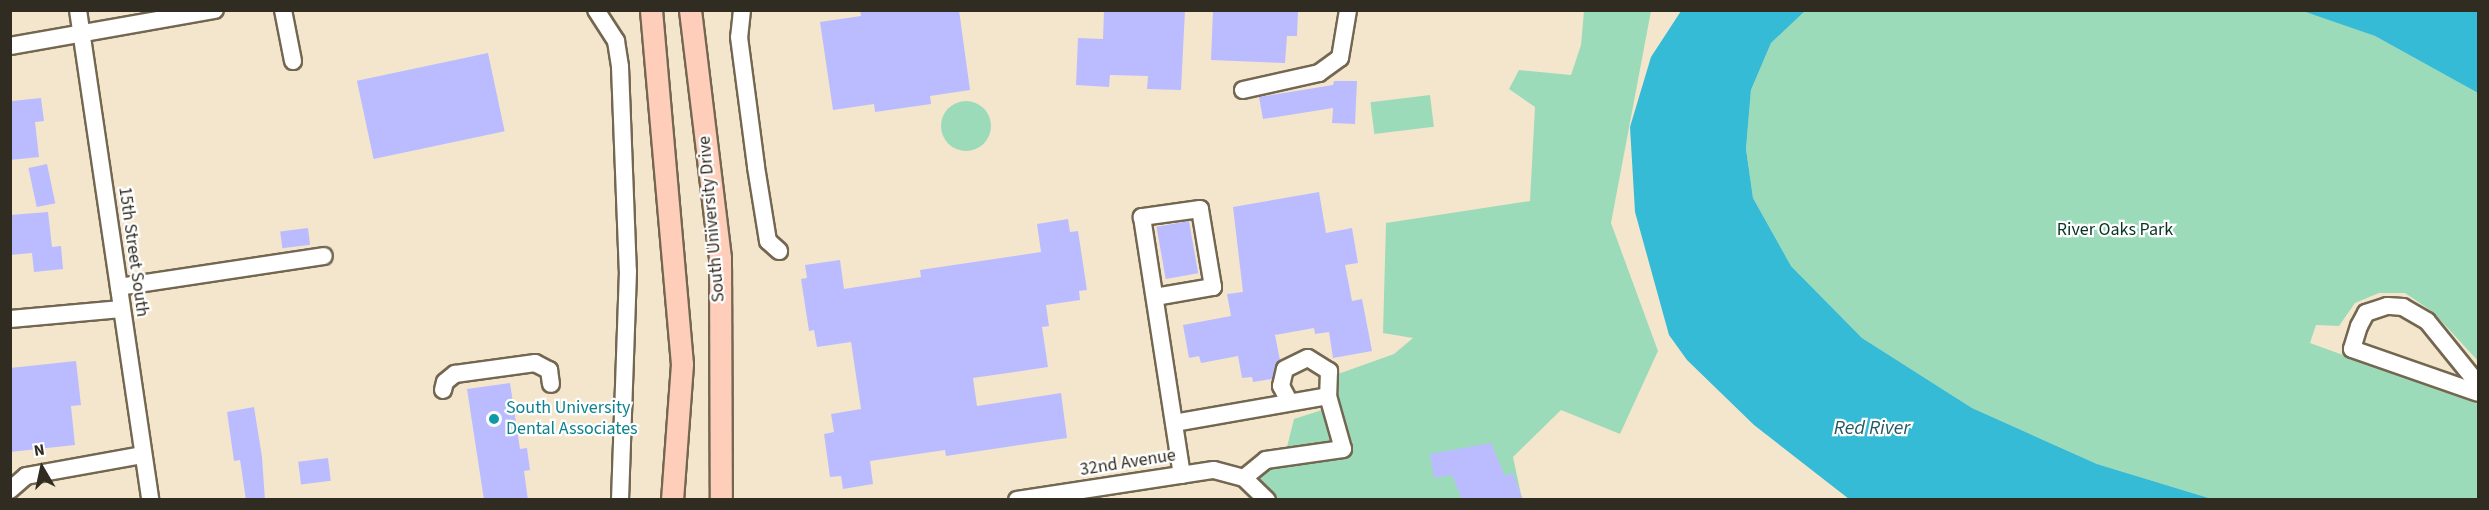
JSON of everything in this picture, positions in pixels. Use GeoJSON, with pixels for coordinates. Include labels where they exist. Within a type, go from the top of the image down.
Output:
{"type":"FeatureCollection","features":[{"type":"Feature","properties":{"kind":"main road"},"geometry":{"type":"LineString","coordinates":[[651,10],[682,364],[672,500]]}},
{"type":"Feature","properties":{"kind":"main road","name":"South University Drive"},"geometry":{"type":"LineString","coordinates":[[690,10],[720,258],[721,500]]}},
{"type":"Feature","properties":{"kind":"street","name":"15th Street South"},"geometry":{"type":"LineString","coordinates":[[78,10],[150,500]]}},
{"type":"Feature","properties":{"kind":"street"},"geometry":{"type":"LineString","coordinates":[[10,46],[81,36],[215,10]]}},
{"type":"Feature","properties":{"kind":"street"},"geometry":{"type":"LineString","coordinates":[[283,10],[293,61]]}},
{"type":"Feature","properties":{"kind":"street"},"geometry":{"type":"LineString","coordinates":[[596,10],[616,41],[620,68],[628,271],[620,500]]}},
{"type":"Feature","properties":{"kind":"street"},"geometry":{"type":"LineString","coordinates":[[742,10],[739,37],[756,167],[768,241],[779,251]]}},
{"type":"Feature","properties":{"kind":"street"},"geometry":{"type":"LineString","coordinates":[[1243,90],[1319,73],[1340,58],[1348,10]]}},
{"type":"Feature","properties":{"kind":"street"},"geometry":{"type":"LineString","coordinates":[[1155,297],[1213,287],[1200,209],[1142,218],[1182,474]]}},
{"type":"Feature","properties":{"kind":"street"},"geometry":{"type":"LineString","coordinates":[[118,287],[324,256]]}},
{"type":"Feature","properties":{"kind":"street"},"geometry":{"type":"LineString","coordinates":[[2478,384],[2427,321],[2403,307],[2387,306],[2366,313],[2352,348],[2478,393]]}},
{"type":"Feature","properties":{"kind":"street"},"geometry":{"type":"LineString","coordinates":[[10,320],[122,309]]}},
{"type":"Feature","properties":{"kind":"street"},"geometry":{"type":"LineString","coordinates":[[1267,500],[1244,478],[1266,460],[1343,449],[1328,396],[1329,371],[1308,358],[1291,363],[1282,377],[1289,401]]}},
{"type":"Feature","properties":{"kind":"street"},"geometry":{"type":"LineString","coordinates":[[443,390],[445,382],[455,374],[535,363],[549,369],[551,384]]}},
{"type":"Feature","properties":{"kind":"street"},"geometry":{"type":"LineString","coordinates":[[1174,423],[1289,401],[1328,396]]}},
{"type":"Feature","properties":{"kind":"street"},"geometry":{"type":"LineString","coordinates":[[10,490],[26,476],[143,455]]}},
{"type":"Feature","properties":{"kind":"street","name":"32nd Avenue"},"geometry":{"type":"LineString","coordinates":[[1017,500],[1115,492],[1182,474],[1214,470],[1244,478]]}},
{"type":"Feature","properties":{"kind":"green space","name":"River Oaks Park"},"geometry":{"type":"Polygon","coordinates":[[[2303,10],[2375,36],[2478,93],[2478,361],[2433,312],[2405,293],[2379,293],[2355,303],[2339,326],[2316,325],[2310,343],[2478,404],[2478,499],[2212,499],[2097,464],[1972,408],[1862,338],[1791,266],[1753,198],[1746,149],[1751,90],[1771,43],[1805,11],[2303,10]]]}},
{"type":"Feature","properties":{"kind":"green space"},"geometry":{"type":"Polygon","coordinates":[[[1584,11],[1651,11],[1611,223],[1658,351],[1620,434],[1561,410],[1513,457],[1522,499],[1275,499],[1255,479],[1266,464],[1283,463],[1294,419],[1328,408],[1338,374],[1394,354],[1413,338],[1383,333],[1386,223],[1530,201],[1535,107],[1509,89],[1519,70],[1571,75],[1581,45],[1584,11]]]}},
{"type":"Feature","properties":{"kind":"green space"},"geometry":{"type":"Polygon","coordinates":[[[1430,95],[1434,127],[1374,134],[1370,102],[1430,95]]]}},
{"type":"Feature","properties":{"kind":"green space"},"geometry":{"type":"Polygon","coordinates":[[[966,101],[984,108],[991,126],[984,144],[966,151],[948,144],[941,126],[948,108],[966,101]]]}},
{"type":"Feature","properties":{"kind":"water","name":"Red River"},"geometry":{"type":"Polygon","coordinates":[[[1681,11],[1805,11],[1771,43],[1751,90],[1746,149],[1753,198],[1791,266],[1862,338],[1972,408],[2097,464],[2212,499],[1849,499],[1754,425],[1687,360],[1669,335],[1635,212],[1630,127],[1651,57],[1681,11]]]}},
{"type":"Feature","properties":{"kind":"water"},"geometry":{"type":"Polygon","coordinates":[[[2303,11],[2478,11],[2478,93],[2375,36],[2303,11]]]}},
{"type":"Feature","properties":{"kind":"building"},"geometry":{"type":"Polygon","coordinates":[[[860,10],[959,10],[970,90],[930,96],[931,104],[875,112],[874,104],[833,110],[820,22],[861,16],[860,10]]]}},
{"type":"Feature","properties":{"kind":"building"},"geometry":{"type":"Polygon","coordinates":[[[1104,10],[1185,10],[1181,90],[1147,89],[1148,76],[1110,75],[1109,87],[1076,85],[1078,38],[1103,39],[1104,10]]]}},
{"type":"Feature","properties":{"kind":"building"},"geometry":{"type":"Polygon","coordinates":[[[1213,10],[1298,10],[1297,36],[1287,36],[1285,63],[1211,60],[1213,10]]]}},
{"type":"Feature","properties":{"kind":"building"},"geometry":{"type":"Polygon","coordinates":[[[488,53],[505,131],[374,159],[357,81],[488,53]]]}},
{"type":"Feature","properties":{"kind":"building"},"geometry":{"type":"Polygon","coordinates":[[[1334,81],[1357,81],[1355,124],[1332,123],[1333,108],[1263,119],[1259,97],[1333,85],[1334,81]]]}},
{"type":"Feature","properties":{"kind":"building"},"geometry":{"type":"Polygon","coordinates":[[[41,98],[44,121],[35,122],[39,157],[10,160],[12,101],[41,98]]]}},
{"type":"Feature","properties":{"kind":"building"},"geometry":{"type":"Polygon","coordinates":[[[47,164],[55,203],[37,207],[28,168],[47,164]]]}},
{"type":"Feature","properties":{"kind":"building"},"geometry":{"type":"Polygon","coordinates":[[[1319,192],[1326,233],[1352,228],[1358,263],[1345,265],[1352,301],[1362,299],[1372,351],[1333,358],[1329,332],[1315,334],[1314,328],[1275,335],[1280,360],[1272,379],[1253,382],[1252,377],[1242,378],[1238,356],[1201,363],[1199,356],[1189,358],[1183,325],[1231,316],[1227,294],[1243,292],[1233,207],[1319,192]]]}},
{"type":"Feature","properties":{"kind":"building"},"geometry":{"type":"Polygon","coordinates":[[[48,212],[52,247],[61,246],[63,269],[34,272],[32,253],[10,255],[10,215],[48,212]]]}},
{"type":"Feature","properties":{"kind":"building"},"geometry":{"type":"Polygon","coordinates":[[[1068,219],[1070,232],[1078,231],[1087,290],[1079,291],[1080,300],[1046,305],[1049,326],[1042,327],[1048,367],[973,378],[977,406],[1061,393],[1067,438],[946,456],[945,450],[870,461],[873,484],[843,489],[841,476],[830,477],[824,434],[834,432],[831,414],[861,409],[851,342],[817,347],[814,330],[809,331],[801,279],[807,278],[805,265],[840,260],[844,289],[921,277],[920,270],[1041,252],[1037,224],[1068,219]]]}},
{"type":"Feature","properties":{"kind":"building"},"geometry":{"type":"Polygon","coordinates":[[[1189,221],[1198,273],[1166,279],[1157,227],[1189,221]]]}},
{"type":"Feature","properties":{"kind":"building"},"geometry":{"type":"Polygon","coordinates":[[[308,228],[310,245],[282,248],[280,231],[308,228]]]}},
{"type":"Feature","properties":{"kind":"building"},"geometry":{"type":"Polygon","coordinates":[[[76,361],[81,405],[71,406],[75,445],[10,452],[10,368],[76,361]]]}},
{"type":"Feature","properties":{"kind":"building","name":"South University Dental Associates"},"geometry":{"type":"Polygon","coordinates":[[[510,383],[520,449],[527,448],[530,470],[524,471],[528,500],[484,500],[467,389],[510,383]]]}},
{"type":"Feature","properties":{"kind":"building"},"geometry":{"type":"Polygon","coordinates":[[[254,407],[262,457],[265,500],[246,500],[240,460],[234,461],[227,412],[254,407]]]}},
{"type":"Feature","properties":{"kind":"building"},"geometry":{"type":"Polygon","coordinates":[[[1491,443],[1505,476],[1513,473],[1523,500],[1462,500],[1452,475],[1434,478],[1430,454],[1491,443]]]}},
{"type":"Feature","properties":{"kind":"building"},"geometry":{"type":"Polygon","coordinates":[[[328,458],[331,481],[301,484],[298,462],[328,458]]]}},
{"type":"Feature","properties":{"kind":"place","name":"South University Dental Associates"},"geometry":{"type":"Point","coordinates":[494,419]}}]}
